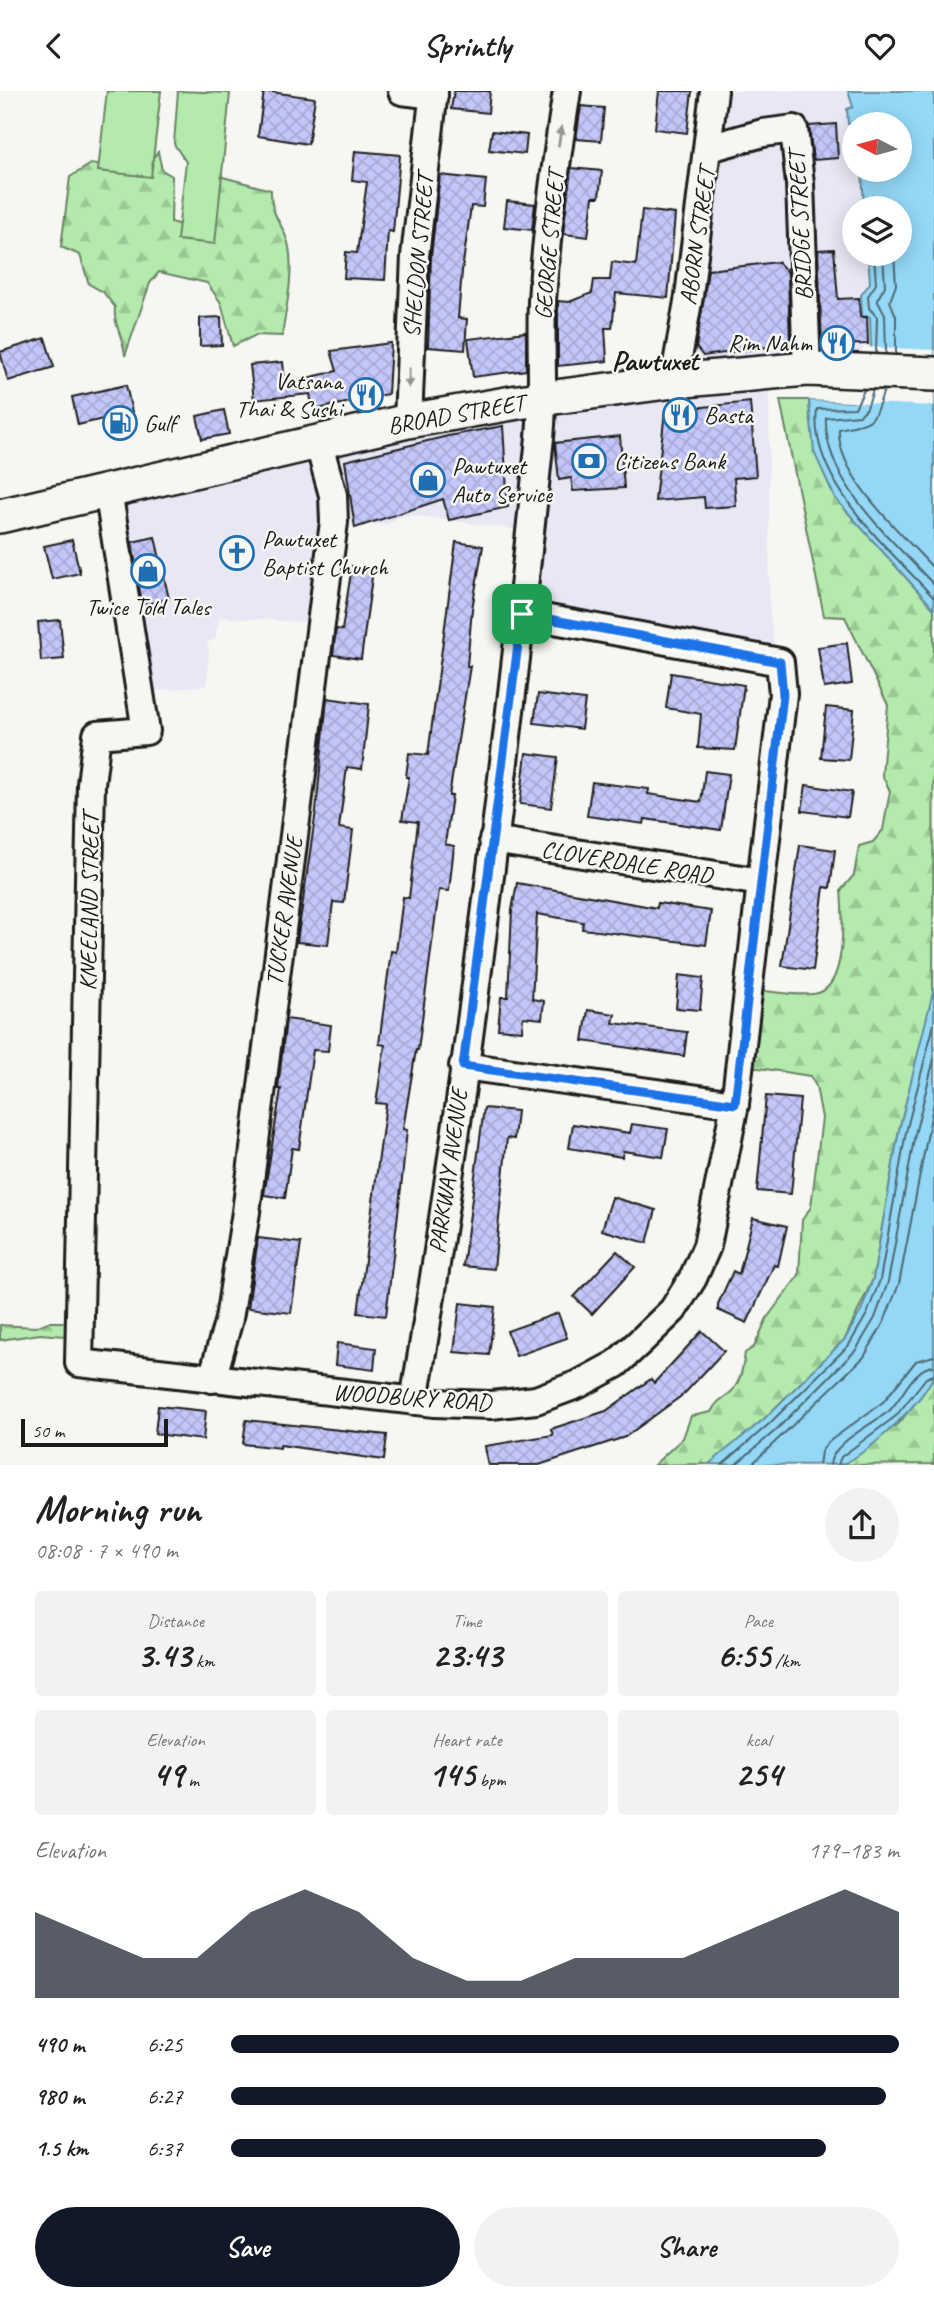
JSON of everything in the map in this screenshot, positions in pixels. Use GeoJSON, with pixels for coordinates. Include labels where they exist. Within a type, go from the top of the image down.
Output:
{"type":"FeatureCollection","features":[{"type":"Feature","properties":{"kind":"main road","name":"BROAD STREET"},"geometry":{"type":"LineString","coordinates":[[0,516],[408,421],[544,399],[674,381],[810,369],[927,373]]}},
{"type":"Feature","properties":{"kind":"street"},"geometry":{"type":"LineString","coordinates":[[402,91],[434,93]]}},
{"type":"Feature","properties":{"kind":"street","name":"GEORGE STREET"},"geometry":{"type":"LineString","coordinates":[[544,399],[542,302],[555,170],[567,91]]}},
{"type":"Feature","properties":{"kind":"street","name":"ABORN STREET"},"geometry":{"type":"LineString","coordinates":[[674,381],[689,296],[714,91]]}},
{"type":"Feature","properties":{"kind":"street","name":"SHELDON STREET"},"geometry":{"type":"LineString","coordinates":[[408,421],[415,256],[434,93]]}},
{"type":"Feature","properties":{"kind":"street","name":"BRIDGE STREET"},"geometry":{"type":"LineString","coordinates":[[709,148],[794,129],[800,184],[810,369]]}},
{"type":"Feature","properties":{"kind":"street","name":"PARKWAY AVENUE"},"geometry":{"type":"LineString","coordinates":[[414,1401],[493,840],[522,614],[544,399]]}},
{"type":"Feature","properties":{"kind":"street","name":"TUCKER AVENUE"},"geometry":{"type":"LineString","coordinates":[[212,1379],[229,1319],[246,1212],[334,522],[333,495],[318,441]]}},
{"type":"Feature","properties":{"kind":"street","name":"KNEELAND STREET"},"geometry":{"type":"LineString","coordinates":[[79,1363],[91,784],[97,735],[146,731],[108,490]]}},
{"type":"Feature","properties":{"kind":"street","name":"WOODBURY ROAD"},"geometry":{"type":"LineString","coordinates":[[79,1363],[414,1401],[491,1405],[536,1400],[579,1384],[616,1364],[673,1310],[693,1278],[707,1246],[735,1104],[783,695],[780,662],[522,614]]}},
{"type":"Feature","properties":{"kind":"street","name":"CLOVERDALE ROAD"},"geometry":{"type":"LineString","coordinates":[[493,840],[761,882]]}},
{"type":"Feature","properties":{"kind":"street"},"geometry":{"type":"LineString","coordinates":[[463,1066],[735,1104]]}},
{"type":"Feature","properties":{"kind":"shaded area"},"geometry":{"type":"Polygon","coordinates":[[[712,91],[848,91],[853,107],[852,112],[842,112],[842,182],[863,182],[863,196],[842,196],[842,266],[869,266],[870,284],[861,295],[862,316],[870,317],[871,347],[862,347],[863,357],[769,374],[769,605],[775,656],[521,615],[527,531],[411,515],[399,517],[386,525],[333,522],[318,623],[220,617],[215,639],[206,643],[209,649],[207,685],[153,691],[148,687],[112,487],[668,381],[712,91]]]}},
{"type":"Feature","properties":{"kind":"green space"},"geometry":{"type":"Polygon","coordinates":[[[107,91],[161,91],[151,177],[98,171],[107,91]]]}},
{"type":"Feature","properties":{"kind":"green space"},"geometry":{"type":"Polygon","coordinates":[[[178,91],[230,93],[215,244],[177,240],[186,162],[174,144],[178,91]]]}},
{"type":"Feature","properties":{"kind":"green space"},"geometry":{"type":"Polygon","coordinates":[[[158,152],[162,170],[172,176],[171,222],[188,227],[219,176],[271,190],[275,214],[287,239],[291,269],[282,336],[256,335],[233,346],[221,303],[207,283],[159,272],[150,283],[125,356],[115,307],[103,292],[89,284],[80,255],[61,247],[70,177],[91,164],[118,168],[135,167],[158,152]]]}},
{"type":"Feature","properties":{"kind":"green space"},"geometry":{"type":"Polygon","coordinates":[[[780,400],[809,400],[810,418],[835,498],[934,609],[933,999],[899,1130],[873,1279],[845,1339],[764,1419],[714,1461],[709,1464],[654,1465],[683,1438],[691,1416],[711,1412],[718,1402],[731,1392],[741,1374],[745,1353],[754,1347],[767,1318],[799,1275],[802,1220],[811,1207],[822,1118],[816,1086],[810,1076],[739,1065],[748,989],[813,994],[824,990],[832,981],[841,951],[841,890],[854,875],[859,846],[873,842],[883,830],[890,791],[882,775],[888,705],[845,617],[824,616],[780,400]]]}},
{"type":"Feature","properties":{"kind":"green space"},"geometry":{"type":"Polygon","coordinates":[[[48,1322],[89,1322],[89,1338],[40,1334],[0,1340],[0,1325],[36,1327],[48,1322]]]}},
{"type":"Feature","properties":{"kind":"green space"},"geometry":{"type":"Polygon","coordinates":[[[934,1375],[934,1464],[842,1465],[901,1421],[934,1375]]]}},
{"type":"Feature","properties":{"kind":"water"},"geometry":{"type":"Polygon","coordinates":[[[848,91],[934,91],[934,609],[835,498],[814,452],[809,400],[853,402],[871,347],[870,317],[862,316],[861,295],[870,283],[869,266],[912,266],[912,196],[863,196],[863,182],[912,182],[912,112],[847,112],[847,109],[853,107],[848,91]]]}},
{"type":"Feature","properties":{"kind":"water"},"geometry":{"type":"Polygon","coordinates":[[[934,988],[934,1375],[919,1399],[894,1425],[867,1449],[843,1464],[709,1464],[764,1419],[845,1339],[861,1311],[873,1279],[899,1130],[934,988]]]}},
{"type":"Feature","properties":{"kind":"pier"},"geometry":{"type":"Polygon","coordinates":[[[867,347],[934,350],[934,406],[809,400],[809,396],[850,398],[867,347]]]}},
{"type":"Feature","properties":{"kind":"building"},"geometry":{"type":"Polygon","coordinates":[[[264,91],[315,98],[308,144],[258,136],[264,91]]]}},
{"type":"Feature","properties":{"kind":"building"},"geometry":{"type":"Polygon","coordinates":[[[454,91],[490,91],[488,113],[451,109],[454,91]]]}},
{"type":"Feature","properties":{"kind":"building"},"geometry":{"type":"Polygon","coordinates":[[[659,91],[692,91],[687,133],[655,129],[659,91]]]}},
{"type":"Feature","properties":{"kind":"building"},"geometry":{"type":"Polygon","coordinates":[[[581,106],[604,108],[601,141],[576,139],[581,106]]]}},
{"type":"Feature","properties":{"kind":"building"},"geometry":{"type":"Polygon","coordinates":[[[836,124],[838,158],[813,160],[809,126],[836,124]]]}},
{"type":"Feature","properties":{"kind":"building"},"geometry":{"type":"Polygon","coordinates":[[[492,131],[527,135],[525,154],[489,150],[492,131]]]}},
{"type":"Feature","properties":{"kind":"building"},"geometry":{"type":"Polygon","coordinates":[[[355,151],[400,155],[393,232],[388,231],[385,280],[344,278],[346,252],[357,253],[367,182],[352,180],[355,151]]]}},
{"type":"Feature","properties":{"kind":"building"},"geometry":{"type":"Polygon","coordinates":[[[571,168],[602,171],[599,197],[593,197],[588,237],[563,234],[571,168]]]}},
{"type":"Feature","properties":{"kind":"building"},"geometry":{"type":"Polygon","coordinates":[[[440,175],[486,180],[483,207],[471,206],[462,271],[458,318],[467,319],[465,350],[428,347],[431,257],[440,175]]]}},
{"type":"Feature","properties":{"kind":"building"},"geometry":{"type":"Polygon","coordinates":[[[507,201],[535,204],[532,230],[504,227],[507,201]]]}},
{"type":"Feature","properties":{"kind":"building"},"geometry":{"type":"Polygon","coordinates":[[[642,210],[675,214],[668,298],[616,293],[612,328],[605,328],[607,361],[558,366],[558,301],[569,302],[592,293],[594,280],[610,280],[612,262],[636,265],[642,210]]]}},
{"type":"Feature","properties":{"kind":"building"},"geometry":{"type":"Polygon","coordinates":[[[834,249],[838,299],[859,298],[860,317],[867,317],[868,344],[822,345],[818,250],[834,249]]]}},
{"type":"Feature","properties":{"kind":"building"},"geometry":{"type":"Polygon","coordinates":[[[778,262],[788,273],[790,344],[703,356],[696,347],[708,270],[778,262]]]}},
{"type":"Feature","properties":{"kind":"building"},"geometry":{"type":"Polygon","coordinates":[[[221,317],[222,345],[200,346],[200,318],[221,317]]]}},
{"type":"Feature","properties":{"kind":"building"},"geometry":{"type":"Polygon","coordinates":[[[526,332],[526,370],[473,377],[468,339],[526,332]]]}},
{"type":"Feature","properties":{"kind":"building"},"geometry":{"type":"Polygon","coordinates":[[[45,338],[54,367],[8,381],[0,352],[45,338]]]}},
{"type":"Feature","properties":{"kind":"building"},"geometry":{"type":"Polygon","coordinates":[[[391,343],[388,394],[313,410],[310,394],[254,400],[250,365],[283,362],[285,383],[337,371],[331,351],[391,343]]]}},
{"type":"Feature","properties":{"kind":"building"},"geometry":{"type":"Polygon","coordinates":[[[126,385],[132,412],[78,425],[72,397],[126,385]]]}},
{"type":"Feature","properties":{"kind":"building"},"geometry":{"type":"Polygon","coordinates":[[[750,402],[756,476],[734,478],[736,506],[705,508],[704,497],[655,501],[665,411],[750,402]]]}},
{"type":"Feature","properties":{"kind":"building"},"geometry":{"type":"Polygon","coordinates":[[[224,410],[229,434],[202,439],[197,416],[224,410]]]}},
{"type":"Feature","properties":{"kind":"building","name":"Pawtuxet Auto Service"},"geometry":{"type":"Polygon","coordinates":[[[503,426],[508,507],[449,520],[443,499],[355,528],[345,461],[448,436],[503,426]]]}},
{"type":"Feature","properties":{"kind":"building","name":"Citizens Bank"},"geometry":{"type":"Polygon","coordinates":[[[620,436],[624,488],[573,491],[571,478],[559,480],[555,443],[620,436]]]}},
{"type":"Feature","properties":{"kind":"building","name":"Twice Told Tales"},"geometry":{"type":"Polygon","coordinates":[[[155,537],[169,599],[142,605],[132,542],[155,537]]]}},
{"type":"Feature","properties":{"kind":"building"},"geometry":{"type":"Polygon","coordinates":[[[72,540],[80,573],[52,579],[44,546],[72,540]]]}},
{"type":"Feature","properties":{"kind":"building"},"geometry":{"type":"Polygon","coordinates":[[[456,542],[483,546],[472,609],[467,666],[470,666],[449,796],[452,796],[445,844],[454,846],[449,891],[439,890],[418,1050],[403,1129],[407,1130],[386,1316],[358,1313],[386,1104],[376,1103],[385,1045],[379,1044],[391,951],[396,952],[403,897],[409,898],[418,822],[402,820],[409,777],[406,777],[409,753],[428,755],[456,542]]]}},
{"type":"Feature","properties":{"kind":"building"},"geometry":{"type":"Polygon","coordinates":[[[352,566],[373,570],[361,659],[333,655],[336,629],[342,630],[352,566]]]}},
{"type":"Feature","properties":{"kind":"building"},"geometry":{"type":"Polygon","coordinates":[[[60,620],[64,659],[41,661],[38,622],[60,620]]]}},
{"type":"Feature","properties":{"kind":"building"},"geometry":{"type":"Polygon","coordinates":[[[847,643],[852,684],[824,688],[818,647],[847,643]]]}},
{"type":"Feature","properties":{"kind":"building"},"geometry":{"type":"Polygon","coordinates":[[[671,673],[744,685],[735,750],[698,748],[701,714],[666,708],[671,673]]]}},
{"type":"Feature","properties":{"kind":"building"},"geometry":{"type":"Polygon","coordinates":[[[538,694],[585,700],[581,729],[534,723],[538,694]]]}},
{"type":"Feature","properties":{"kind":"building"},"geometry":{"type":"Polygon","coordinates":[[[327,698],[369,704],[362,769],[347,767],[339,828],[353,830],[344,903],[333,902],[328,945],[297,942],[316,811],[327,698]]]}},
{"type":"Feature","properties":{"kind":"building"},"geometry":{"type":"Polygon","coordinates":[[[826,707],[854,710],[849,760],[821,758],[826,707]]]}},
{"type":"Feature","properties":{"kind":"building"},"geometry":{"type":"Polygon","coordinates":[[[526,753],[558,757],[551,808],[520,804],[526,753]]]}},
{"type":"Feature","properties":{"kind":"building"},"geometry":{"type":"Polygon","coordinates":[[[705,771],[729,774],[721,830],[645,819],[644,824],[587,816],[592,782],[649,789],[648,794],[701,802],[705,771]]]}},
{"type":"Feature","properties":{"kind":"building"},"geometry":{"type":"Polygon","coordinates":[[[806,785],[852,792],[848,817],[802,811],[806,785]]]}},
{"type":"Feature","properties":{"kind":"building"},"geometry":{"type":"Polygon","coordinates":[[[800,845],[835,850],[830,888],[824,887],[813,970],[782,966],[800,845]]]}},
{"type":"Feature","properties":{"kind":"building"},"geometry":{"type":"Polygon","coordinates":[[[517,883],[657,908],[658,903],[711,911],[706,945],[582,929],[583,922],[537,914],[532,999],[544,1001],[542,1019],[523,1017],[522,1031],[498,1029],[501,997],[508,997],[512,910],[517,883]]]}},
{"type":"Feature","properties":{"kind":"building"},"geometry":{"type":"Polygon","coordinates":[[[679,975],[703,978],[700,1010],[676,1008],[679,975]]]}},
{"type":"Feature","properties":{"kind":"building"},"geometry":{"type":"Polygon","coordinates":[[[588,1010],[615,1014],[613,1023],[687,1032],[684,1056],[583,1041],[588,1010]]]}},
{"type":"Feature","properties":{"kind":"building"},"geometry":{"type":"Polygon","coordinates":[[[286,1019],[331,1025],[328,1051],[313,1050],[299,1149],[292,1148],[285,1198],[264,1195],[281,1089],[278,1089],[286,1019]]]}},
{"type":"Feature","properties":{"kind":"building"},"geometry":{"type":"Polygon","coordinates":[[[766,1096],[800,1099],[791,1194],[757,1191],[766,1096]]]}},
{"type":"Feature","properties":{"kind":"building"},"geometry":{"type":"Polygon","coordinates":[[[484,1108],[517,1111],[514,1139],[507,1138],[494,1269],[463,1266],[484,1108]]]}},
{"type":"Feature","properties":{"kind":"building"},"geometry":{"type":"Polygon","coordinates":[[[573,1124],[630,1133],[632,1124],[668,1129],[663,1157],[623,1151],[622,1157],[569,1148],[573,1124]]]}},
{"type":"Feature","properties":{"kind":"building"},"geometry":{"type":"Polygon","coordinates":[[[612,1197],[656,1210],[647,1243],[602,1230],[612,1197]]]}},
{"type":"Feature","properties":{"kind":"building"},"geometry":{"type":"Polygon","coordinates":[[[753,1218],[787,1226],[778,1266],[774,1265],[747,1323],[718,1310],[718,1304],[733,1271],[739,1274],[753,1218]]]}},
{"type":"Feature","properties":{"kind":"building"},"geometry":{"type":"Polygon","coordinates":[[[258,1238],[301,1243],[291,1313],[248,1308],[258,1238]]]}},
{"type":"Feature","properties":{"kind":"building"},"geometry":{"type":"Polygon","coordinates":[[[617,1251],[635,1267],[592,1314],[574,1297],[617,1251]]]}},
{"type":"Feature","properties":{"kind":"building"},"geometry":{"type":"Polygon","coordinates":[[[460,1303],[495,1307],[489,1355],[454,1352],[460,1303]]]}},
{"type":"Feature","properties":{"kind":"building"},"geometry":{"type":"Polygon","coordinates":[[[558,1313],[567,1338],[516,1356],[507,1331],[558,1313]]]}},
{"type":"Feature","properties":{"kind":"building"},"geometry":{"type":"Polygon","coordinates":[[[702,1331],[724,1351],[684,1394],[625,1437],[539,1465],[488,1465],[485,1446],[553,1435],[551,1429],[606,1411],[651,1379],[654,1383],[702,1331]]]}},
{"type":"Feature","properties":{"kind":"building"},"geometry":{"type":"Polygon","coordinates":[[[337,1343],[376,1348],[374,1370],[335,1365],[337,1343]]]}},
{"type":"Feature","properties":{"kind":"building"},"geometry":{"type":"Polygon","coordinates":[[[158,1406],[206,1411],[203,1440],[155,1434],[158,1406]]]}},
{"type":"Feature","properties":{"kind":"building"},"geometry":{"type":"Polygon","coordinates":[[[246,1420],[387,1435],[384,1460],[280,1445],[280,1448],[243,1444],[246,1420]]]}},
{"type":"Feature","properties":{"kind":"place","name":"Rim Nahm"},"geometry":{"type":"Point","coordinates":[837,343]}},
{"type":"Feature","properties":{"kind":"place","name":"Vatsana Thai & Sushi"},"geometry":{"type":"Point","coordinates":[366,395]}},
{"type":"Feature","properties":{"kind":"place","name":"Basta"},"geometry":{"type":"Point","coordinates":[680,415]}},
{"type":"Feature","properties":{"kind":"place","name":"Gulf"},"geometry":{"type":"Point","coordinates":[120,423]}},
{"type":"Feature","properties":{"kind":"place","name":"Citizens Bank"},"geometry":{"type":"Point","coordinates":[589,461]}},
{"type":"Feature","properties":{"kind":"place","name":"Pawtuxet Auto Service"},"geometry":{"type":"Point","coordinates":[428,480]}},
{"type":"Feature","properties":{"kind":"place","name":"Pawtuxet Baptist Church"},"geometry":{"type":"Point","coordinates":[237,553]}},
{"type":"Feature","properties":{"kind":"place","name":"Twice Told Tales"},"geometry":{"type":"Point","coordinates":[148,571]}},
{"type":"Feature","properties":{"kind":"district","name":"Pawtuxet"},"geometry":{"type":"Point","coordinates":[655,360]}},
{"type":"Feature","properties":{"kind":"route"},"geometry":{"type":"LineString","coordinates":[[522,614],[636,638],[714,648],[780,662],[783,695],[735,1104],[463,1066],[522,614]]}}]}
